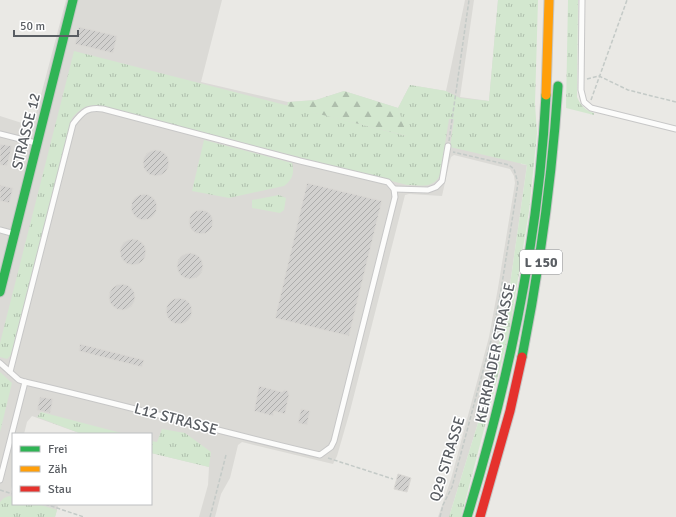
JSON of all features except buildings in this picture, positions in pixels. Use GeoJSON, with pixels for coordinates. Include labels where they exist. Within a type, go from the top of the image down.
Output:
{"type":"FeatureCollection","features":[{"type":"Feature","properties":{"kind":"main road","name":"STRASSE 12"},"geometry":{"type":"LineString","coordinates":[[0,292],[73,0]]}},
{"type":"Feature","properties":{"kind":"main road","name":"KERKRADER STRASSE"},"geometry":{"type":"LineString","coordinates":[[467,517],[503,389],[519,313],[530,250],[544,122],[549,0]]}},
{"type":"Feature","properties":{"kind":"main road","name":"KERKRADER STRASSE"},"geometry":{"type":"LineString","coordinates":[[480,517],[503,440],[532,316],[550,187],[556,127],[559,74]]}},
{"type":"Feature","properties":{"kind":"lane"},"geometry":{"type":"LineString","coordinates":[[582,0],[581,90],[584,102],[591,108],[676,129]]}},
{"type":"Feature","properties":{"kind":"lane"},"geometry":{"type":"LineString","coordinates":[[10,372],[73,124],[82,112],[93,108],[103,109],[293,159],[388,182],[394,190],[394,198],[334,441],[327,450],[320,455]]}},
{"type":"Feature","properties":{"kind":"lane"},"geometry":{"type":"LineString","coordinates":[[0,134],[37,143]]}},
{"type":"Feature","properties":{"kind":"lane"},"geometry":{"type":"LineString","coordinates":[[394,190],[428,190],[436,187],[442,181],[448,148]]}},
{"type":"Feature","properties":{"kind":"lane"},"geometry":{"type":"LineString","coordinates":[[0,230],[15,234]]}},
{"type":"Feature","properties":{"kind":"lane"},"geometry":{"type":"LineString","coordinates":[[0,364],[19,380],[25,382],[0,480]]}},
{"type":"Feature","properties":{"kind":"lane","name":"L12 STRASSE"},"geometry":{"type":"LineString","coordinates":[[25,382],[95,398],[231,434],[320,455]]}},
{"type":"Feature","properties":{"kind":"path"},"geometry":{"type":"LineString","coordinates":[[448,148],[469,0]]}},
{"type":"Feature","properties":{"kind":"path"},"geometry":{"type":"LineString","coordinates":[[588,105],[627,0]]}},
{"type":"Feature","properties":{"kind":"path"},"geometry":{"type":"LineString","coordinates":[[581,79],[599,76],[628,90],[676,102]]}},
{"type":"Feature","properties":{"kind":"path","name":"Q29 STRASSE"},"geometry":{"type":"LineString","coordinates":[[440,517],[443,506],[452,487],[492,337],[518,183],[514,169],[448,148]]}},
{"type":"Feature","properties":{"kind":"path"},"geometry":{"type":"LineString","coordinates":[[210,517],[226,455]]}},
{"type":"Feature","properties":{"kind":"path"},"geometry":{"type":"LineString","coordinates":[[320,455],[393,479]]}},
{"type":"Feature","properties":{"kind":"path"},"geometry":{"type":"LineString","coordinates":[[0,490],[12,494]]}},
{"type":"Feature","properties":{"kind":"path"},"geometry":{"type":"LineString","coordinates":[[48,505],[84,517]]}},
{"type":"Feature","properties":{"kind":"shaded area"},"geometry":{"type":"Polygon","coordinates":[[[66,0],[222,0],[201,82],[288,102],[316,100],[344,91],[398,108],[410,85],[446,91],[465,0],[474,0],[460,97],[489,101],[498,0],[521,164],[527,165],[506,313],[486,397],[449,517],[438,517],[451,479],[489,337],[515,183],[514,176],[510,169],[454,155],[451,157],[442,196],[405,195],[350,411],[337,456],[333,464],[242,442],[238,445],[230,478],[221,494],[215,517],[199,517],[208,485],[209,467],[152,453],[152,433],[79,433],[32,416],[27,422],[24,433],[12,433],[12,505],[54,505],[58,506],[55,517],[0,517],[0,116],[25,124],[36,114],[66,0]]]}},
{"type":"Feature","properties":{"kind":"green space"},"geometry":{"type":"Polygon","coordinates":[[[498,0],[538,0],[535,104],[537,133],[529,211],[509,334],[461,517],[449,517],[486,397],[506,313],[527,165],[450,147],[454,119],[449,119],[440,175],[430,184],[407,185],[109,108],[93,105],[85,107],[72,118],[11,355],[7,359],[0,357],[0,343],[74,51],[406,136],[398,108],[410,85],[446,91],[460,98],[489,101],[498,0]]]}},
{"type":"Feature","properties":{"kind":"green space"},"geometry":{"type":"Polygon","coordinates":[[[568,0],[578,0],[577,97],[580,103],[594,113],[594,115],[566,108],[568,0]]]}},
{"type":"Feature","properties":{"kind":"green space"},"geometry":{"type":"Polygon","coordinates":[[[344,91],[398,108],[407,136],[287,106],[288,102],[316,100],[344,91]]]}},
{"type":"Feature","properties":{"kind":"green space"},"geometry":{"type":"Polygon","coordinates":[[[204,140],[292,163],[292,176],[284,186],[229,198],[192,191],[204,140]]]}},
{"type":"Feature","properties":{"kind":"green space"},"geometry":{"type":"Polygon","coordinates":[[[279,195],[286,198],[284,210],[280,213],[252,208],[252,200],[279,195]]]}},
{"type":"Feature","properties":{"kind":"green space"},"geometry":{"type":"Polygon","coordinates":[[[0,372],[12,383],[0,432],[0,372]]]}},
{"type":"Feature","properties":{"kind":"green space"},"geometry":{"type":"Polygon","coordinates":[[[41,412],[121,433],[79,433],[37,417],[41,412]]]}},
{"type":"Feature","properties":{"kind":"green space"},"geometry":{"type":"Polygon","coordinates":[[[162,429],[185,433],[211,452],[209,467],[152,453],[152,441],[157,442],[162,429]]]}},
{"type":"Feature","properties":{"kind":"green space"},"geometry":{"type":"Polygon","coordinates":[[[9,496],[12,497],[12,505],[41,505],[57,510],[55,517],[0,517],[0,502],[9,496]]]}},
{"type":"Feature","properties":{"kind":"traffic: fast"},"geometry":{"type":"LineString","coordinates":[[0,292],[73,0]]}},
{"type":"Feature","properties":{"kind":"traffic: fast"},"geometry":{"type":"LineString","coordinates":[[522,357],[544,222],[558,86]]}},
{"type":"Feature","properties":{"kind":"traffic: fast"},"geometry":{"type":"LineString","coordinates":[[467,517],[496,414],[520,309],[537,202],[546,95]]}},
{"type":"Feature","properties":{"kind":"traffic: slow"},"geometry":{"type":"LineString","coordinates":[[546,95],[549,0]]}},
{"type":"Feature","properties":{"kind":"traffic: jam"},"geometry":{"type":"LineString","coordinates":[[480,517],[510,411],[522,357]]}}]}
